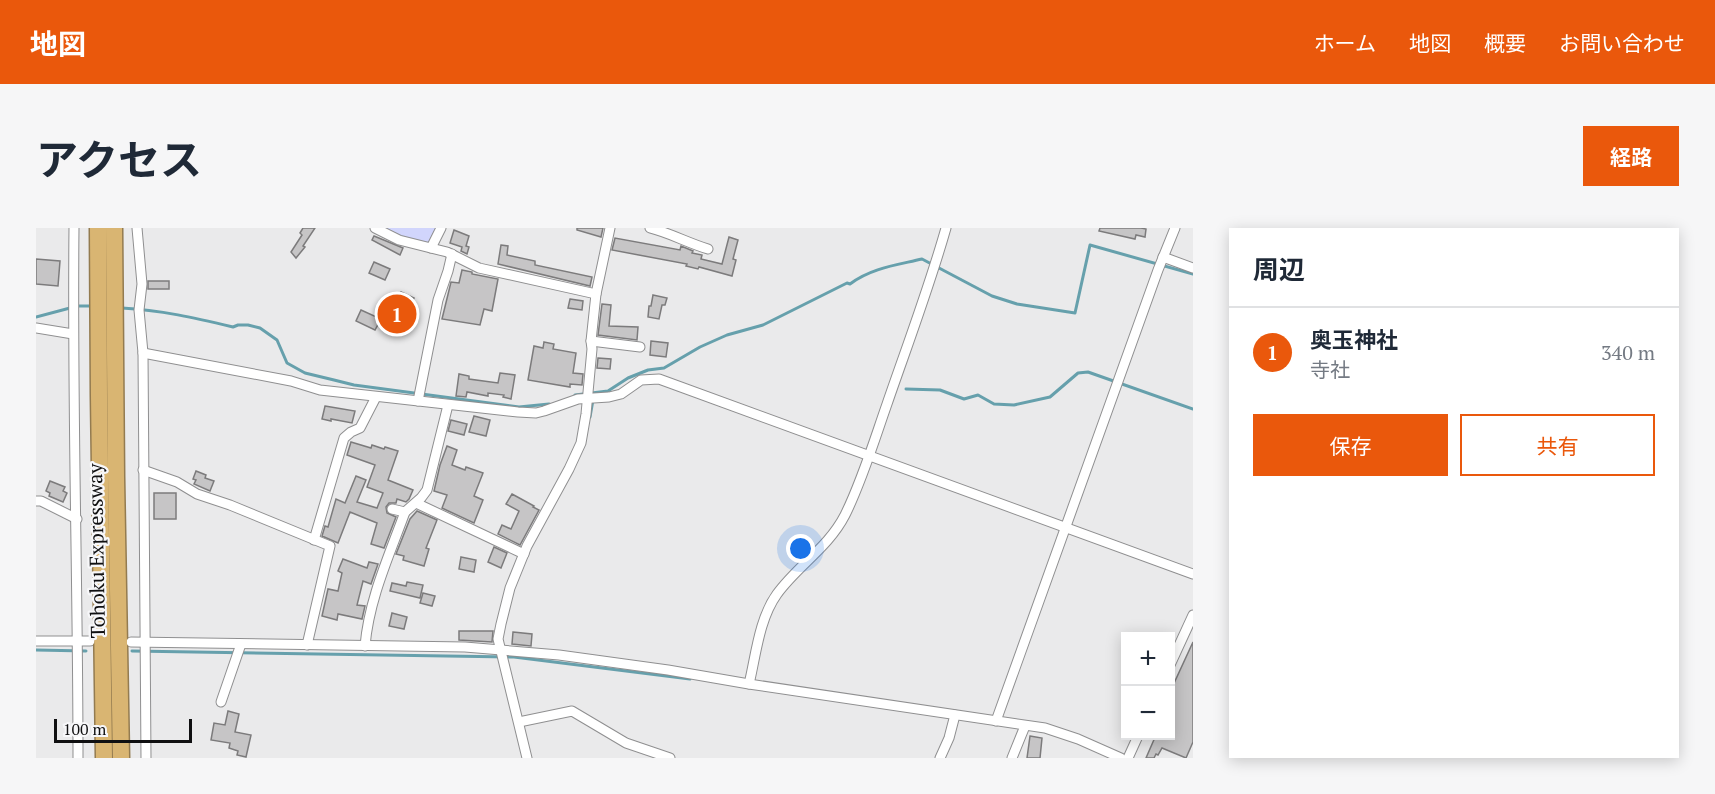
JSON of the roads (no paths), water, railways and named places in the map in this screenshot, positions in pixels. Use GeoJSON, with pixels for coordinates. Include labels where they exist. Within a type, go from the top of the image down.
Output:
{"type":"FeatureCollection","features":[{"type":"Feature","properties":{"kind":"highway"},"geometry":{"type":"LineString","coordinates":[[98,228],[106,298],[107,344]]}},
{"type":"Feature","properties":{"kind":"highway"},"geometry":{"type":"LineString","coordinates":[[106,298],[114,228]]}},
{"type":"Feature","properties":{"kind":"highway","name":"Tohoku Expressway"},"geometry":{"type":"LineString","coordinates":[[104,758],[107,344]]}},
{"type":"Feature","properties":{"kind":"highway","name":"Tohoku Expressway"},"geometry":{"type":"LineString","coordinates":[[107,344],[116,477],[121,758]]}},
{"type":"Feature","properties":{"kind":"street"},"geometry":{"type":"LineString","coordinates":[[74,228],[78,758]]}},
{"type":"Feature","properties":{"kind":"street"},"geometry":{"type":"LineString","coordinates":[[137,228],[142,284],[139,310],[142,353],[146,758]]}},
{"type":"Feature","properties":{"kind":"street"},"geometry":{"type":"LineString","coordinates":[[375,228],[399,240],[452,254],[479,268],[596,294]]}},
{"type":"Feature","properties":{"kind":"street"},"geometry":{"type":"LineString","coordinates":[[431,248],[441,228]]}},
{"type":"Feature","properties":{"kind":"street"},"geometry":{"type":"LineString","coordinates":[[527,758],[498,639],[510,588],[527,546],[581,443],[588,398],[596,294],[610,228]]}},
{"type":"Feature","properties":{"kind":"street"},"geometry":{"type":"LineString","coordinates":[[650,228],[708,249]]}},
{"type":"Feature","properties":{"kind":"street"},"geometry":{"type":"LineString","coordinates":[[749,684],[767,610],[776,594],[818,551],[841,522],[868,456],[928,287],[946,228]]}},
{"type":"Feature","properties":{"kind":"street"},"geometry":{"type":"LineString","coordinates":[[996,721],[1175,228]]}},
{"type":"Feature","properties":{"kind":"street"},"geometry":{"type":"LineString","coordinates":[[418,401],[438,300],[452,254]]}},
{"type":"Feature","properties":{"kind":"street"},"geometry":{"type":"LineString","coordinates":[[1163,257],[1193,268]]}},
{"type":"Feature","properties":{"kind":"street"},"geometry":{"type":"LineString","coordinates":[[36,328],[73,334]]}},
{"type":"Feature","properties":{"kind":"street"},"geometry":{"type":"LineString","coordinates":[[591,341],[640,347]]}},
{"type":"Feature","properties":{"kind":"street"},"geometry":{"type":"LineString","coordinates":[[142,353],[291,381],[320,390],[536,413],[567,402],[621,394],[641,380],[658,379],[1193,574]]}},
{"type":"Feature","properties":{"kind":"street"},"geometry":{"type":"LineString","coordinates":[[314,540],[344,438],[360,428],[376,397]]}},
{"type":"Feature","properties":{"kind":"street"},"geometry":{"type":"LineString","coordinates":[[365,646],[376,590],[405,512],[417,503],[427,490],[448,405]]}},
{"type":"Feature","properties":{"kind":"street"},"geometry":{"type":"LineString","coordinates":[[143,470],[177,482],[197,494],[330,546],[307,645]]}},
{"type":"Feature","properties":{"kind":"street"},"geometry":{"type":"LineString","coordinates":[[36,501],[41,501],[77,519]]}},
{"type":"Feature","properties":{"kind":"street"},"geometry":{"type":"LineString","coordinates":[[417,503],[524,554]]}},
{"type":"Feature","properties":{"kind":"street"},"geometry":{"type":"LineString","coordinates":[[392,509],[405,512]]}},
{"type":"Feature","properties":{"kind":"street"},"geometry":{"type":"LineString","coordinates":[[1175,654],[1193,615]]}},
{"type":"Feature","properties":{"kind":"street"},"geometry":{"type":"LineString","coordinates":[[36,641],[90,641]]}},
{"type":"Feature","properties":{"kind":"street"},"geometry":{"type":"LineString","coordinates":[[130,642],[465,647],[580,658],[1060,732],[1121,758]]}},
{"type":"Feature","properties":{"kind":"street"},"geometry":{"type":"LineString","coordinates":[[221,702],[241,644]]}},
{"type":"Feature","properties":{"kind":"street"},"geometry":{"type":"LineString","coordinates":[[519,722],[572,711],[626,743],[670,758]]}},
{"type":"Feature","properties":{"kind":"street"},"geometry":{"type":"LineString","coordinates":[[940,758],[949,738],[955,715]]}},
{"type":"Feature","properties":{"kind":"street"},"geometry":{"type":"LineString","coordinates":[[1012,758],[1025,726]]}},
{"type":"Feature","properties":{"kind":"street"},"geometry":{"type":"LineString","coordinates":[[1128,758],[1136,740]]}},
{"type":"Feature","properties":{"kind":"waterway"},"geometry":{"type":"LineString","coordinates":[[575,395],[608,391],[628,378],[648,370],[664,368],[700,347],[727,335],[763,325],[867,274],[922,259],[992,296],[1017,304],[1075,313],[1090,245],[1193,274]]}},
{"type":"Feature","properties":{"kind":"waterway"},"geometry":{"type":"LineString","coordinates":[[77,306],[94,306]]}},
{"type":"Feature","properties":{"kind":"waterway"},"geometry":{"type":"LineString","coordinates":[[36,317],[70,308]]}},
{"type":"Feature","properties":{"kind":"waterway"},"geometry":{"type":"LineString","coordinates":[[122,308],[164,313],[233,327],[248,325],[260,328],[277,340],[287,363],[305,373],[354,385],[519,407],[549,404]]}},
{"type":"Feature","properties":{"kind":"waterway"},"geometry":{"type":"LineString","coordinates":[[906,389],[940,390],[964,399],[978,395],[994,404],[1014,405],[1050,397],[1078,373],[1088,372],[1193,409]]}},
{"type":"Feature","properties":{"kind":"waterway"},"geometry":{"type":"LineString","coordinates":[[590,417],[593,400]]}},
{"type":"Feature","properties":{"kind":"waterway"},"geometry":{"type":"LineString","coordinates":[[36,650],[86,651]]}},
{"type":"Feature","properties":{"kind":"waterway"},"geometry":{"type":"LineString","coordinates":[[132,651],[514,657],[690,679]]}},
{"type":"Feature","properties":{"kind":"place","name":"奥玉神社"},"geometry":{"type":"Point","coordinates":[397,314]}}]}
